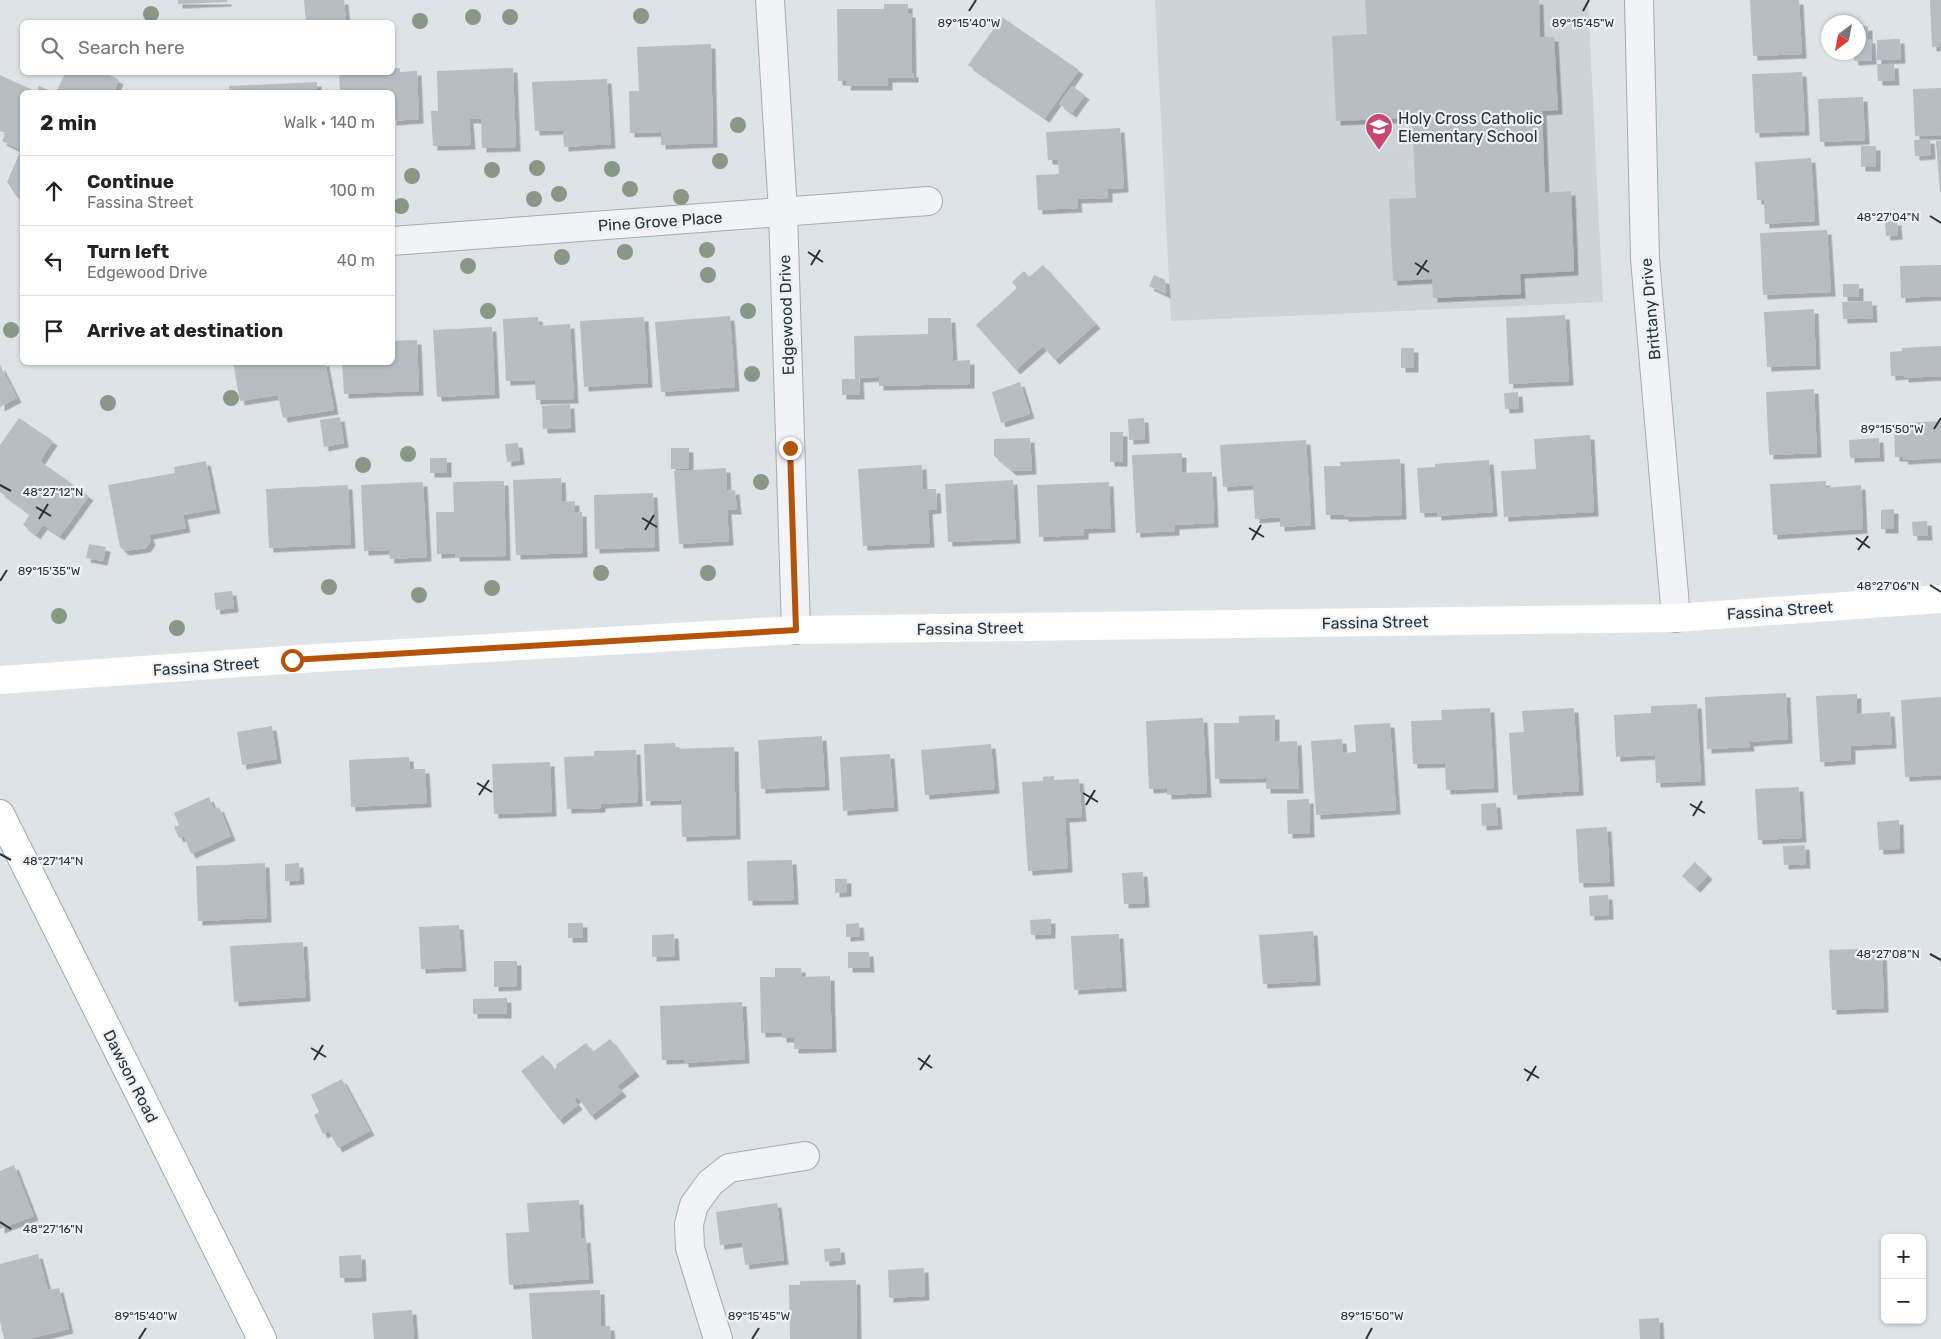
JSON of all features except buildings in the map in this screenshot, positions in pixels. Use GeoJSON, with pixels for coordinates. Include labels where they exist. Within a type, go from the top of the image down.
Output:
{"type":"FeatureCollection","features":[{"type":"Feature","properties":{"kind":"street","name":"Edgewood Drive"},"geometry":{"type":"LineString","coordinates":[[770,0],[783,211],[796,630]]}},
{"type":"Feature","properties":{"kind":"street","name":"Brittany Drive"},"geometry":{"type":"LineString","coordinates":[[1638,0],[1645,259],[1676,618]]}},
{"type":"Feature","properties":{"kind":"street","name":"Pine Grove Place"},"geometry":{"type":"LineString","coordinates":[[395,242],[928,201]]}},
{"type":"Feature","properties":{"kind":"street","name":"Fassina Street"},"geometry":{"type":"LineString","coordinates":[[0,680],[310,658],[796,630],[1676,618],[1941,598]]}},
{"type":"Feature","properties":{"kind":"street","name":"Dawson Road"},"geometry":{"type":"LineString","coordinates":[[0,814],[262,1339]]}},
{"type":"Feature","properties":{"kind":"street"},"geometry":{"type":"LineString","coordinates":[[718,1339],[690,1248],[689,1224],[694,1205],[710,1183],[729,1168],[805,1156]]}},
{"type":"Feature","properties":{"kind":"shaded area","name":"Holy Cross Catholic Elementary School"},"geometry":{"type":"Polygon","coordinates":[[[1155,0],[1588,0],[1603,302],[1171,321],[1155,0]]]}},
{"type":"Feature","properties":{"kind":"place","name":"Holy Cross Catholic Elementary School"},"geometry":{"type":"Point","coordinates":[1379,151]}},
{"type":"Feature","properties":{"kind":"route"},"geometry":{"type":"LineString","coordinates":[[292,660],[796,630],[790,448]]}}]}
